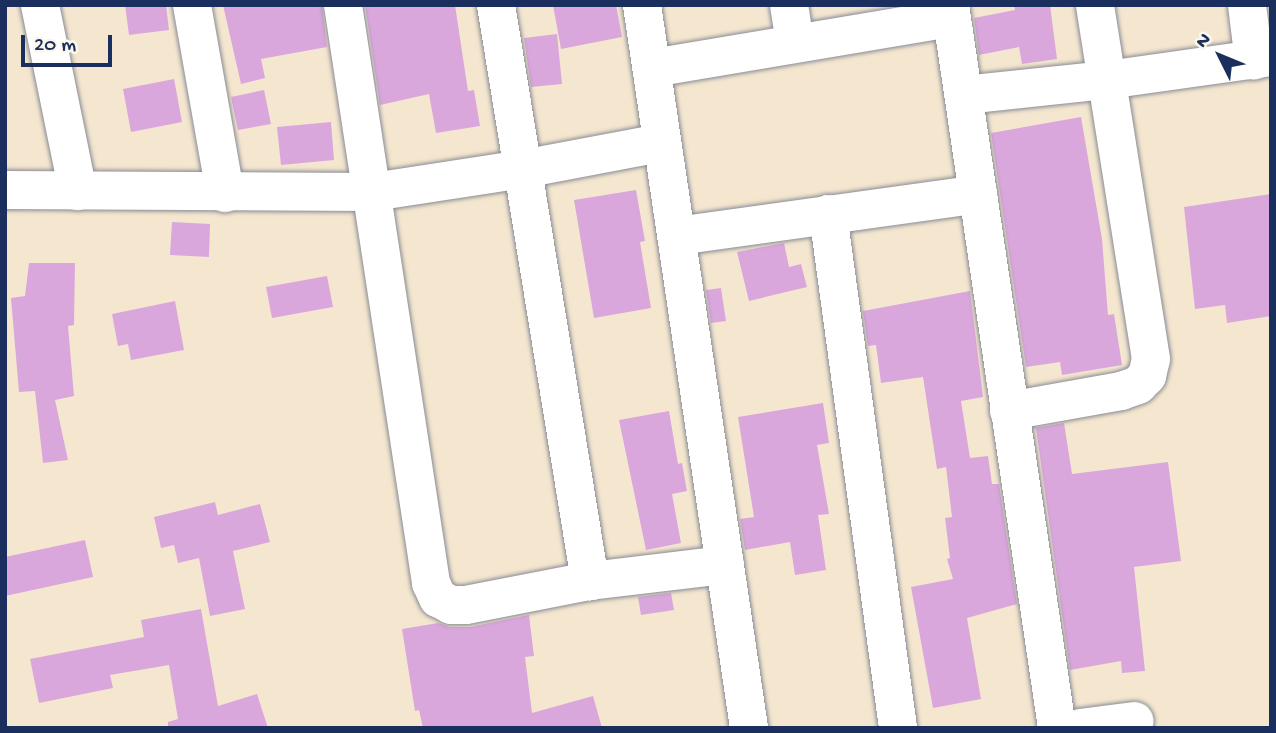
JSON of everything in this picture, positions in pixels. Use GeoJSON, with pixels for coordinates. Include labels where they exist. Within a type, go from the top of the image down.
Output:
{"type":"FeatureCollection","features":[{"type":"Feature","properties":{"kind":"street"},"geometry":{"type":"LineString","coordinates":[[40,5],[78,191]]}},
{"type":"Feature","properties":{"kind":"street"},"geometry":{"type":"LineString","coordinates":[[192,5],[225,193]]}},
{"type":"Feature","properties":{"kind":"street"},"geometry":{"type":"LineString","coordinates":[[343,5],[431,583],[438,598],[451,605],[466,606],[590,581],[725,565]]}},
{"type":"Feature","properties":{"kind":"street"},"geometry":{"type":"LineString","coordinates":[[496,5],[590,581]]}},
{"type":"Feature","properties":{"kind":"street"},"geometry":{"type":"LineString","coordinates":[[642,5],[660,142],[677,236],[749,728]]}},
{"type":"Feature","properties":{"kind":"street"},"geometry":{"type":"LineString","coordinates":[[789,5],[794,43]]}},
{"type":"Feature","properties":{"kind":"street"},"geometry":{"type":"LineString","coordinates":[[1009,411],[1121,391],[1138,385],[1147,376],[1151,359],[1095,5]]}},
{"type":"Feature","properties":{"kind":"street"},"geometry":{"type":"LineString","coordinates":[[964,95],[1107,80],[1263,59],[1247,5]]}},
{"type":"Feature","properties":{"kind":"street"},"geometry":{"type":"LineString","coordinates":[[652,68],[951,12],[1057,728]]}},
{"type":"Feature","properties":{"kind":"street"},"geometry":{"type":"LineString","coordinates":[[5,190],[225,193],[373,191],[523,169],[660,142]]}},
{"type":"Feature","properties":{"kind":"street"},"geometry":{"type":"LineString","coordinates":[[677,236],[978,194]]}},
{"type":"Feature","properties":{"kind":"street"},"geometry":{"type":"LineString","coordinates":[[828,214],[898,728]]}},
{"type":"Feature","properties":{"kind":"street"},"geometry":{"type":"LineString","coordinates":[[1081,728],[1135,721]]}},
{"type":"Feature","properties":{"kind":"building"},"geometry":{"type":"Polygon","coordinates":[[[125,5],[166,5],[169,30],[129,35],[125,5]]]}},
{"type":"Feature","properties":{"kind":"building"},"geometry":{"type":"Polygon","coordinates":[[[223,5],[322,5],[327,47],[261,59],[265,78],[241,84],[223,5]]]}},
{"type":"Feature","properties":{"kind":"building"},"geometry":{"type":"Polygon","coordinates":[[[365,5],[455,5],[468,91],[474,90],[480,126],[436,133],[429,94],[380,105],[365,5]]]}},
{"type":"Feature","properties":{"kind":"building"},"geometry":{"type":"Polygon","coordinates":[[[553,5],[616,5],[622,37],[561,49],[553,5]]]}},
{"type":"Feature","properties":{"kind":"building"},"geometry":{"type":"Polygon","coordinates":[[[1014,5],[1050,5],[1057,59],[1022,64],[1019,47],[979,55],[974,18],[1015,10],[1014,5]]]}},
{"type":"Feature","properties":{"kind":"building"},"geometry":{"type":"Polygon","coordinates":[[[557,34],[562,84],[531,87],[524,38],[557,34]]]}},
{"type":"Feature","properties":{"kind":"building"},"geometry":{"type":"Polygon","coordinates":[[[174,79],[182,122],[131,132],[123,89],[174,79]]]}},
{"type":"Feature","properties":{"kind":"building"},"geometry":{"type":"Polygon","coordinates":[[[264,90],[271,124],[238,130],[231,97],[264,90]]]}},
{"type":"Feature","properties":{"kind":"building"},"geometry":{"type":"Polygon","coordinates":[[[1081,117],[1102,239],[1108,315],[1114,314],[1122,365],[1062,375],[1060,362],[1026,367],[991,133],[1081,117]]]}},
{"type":"Feature","properties":{"kind":"building"},"geometry":{"type":"Polygon","coordinates":[[[331,122],[334,160],[281,165],[277,127],[331,122]]]}},
{"type":"Feature","properties":{"kind":"building"},"geometry":{"type":"Polygon","coordinates":[[[636,190],[645,241],[640,242],[651,308],[594,318],[574,200],[636,190]]]}},
{"type":"Feature","properties":{"kind":"building"},"geometry":{"type":"Polygon","coordinates":[[[1271,194],[1271,316],[1227,323],[1225,305],[1195,309],[1184,207],[1271,194]]]}},
{"type":"Feature","properties":{"kind":"building"},"geometry":{"type":"Polygon","coordinates":[[[172,222],[210,224],[209,257],[170,255],[172,222]]]}},
{"type":"Feature","properties":{"kind":"building"},"geometry":{"type":"Polygon","coordinates":[[[784,243],[789,267],[801,264],[807,287],[749,301],[737,252],[784,243]]]}},
{"type":"Feature","properties":{"kind":"building"},"geometry":{"type":"Polygon","coordinates":[[[29,263],[75,263],[74,325],[68,326],[74,396],[55,400],[68,460],[43,463],[35,391],[19,392],[11,298],[25,296],[29,263]]]}},
{"type":"Feature","properties":{"kind":"building"},"geometry":{"type":"Polygon","coordinates":[[[327,276],[333,307],[272,318],[266,287],[327,276]]]}},
{"type":"Feature","properties":{"kind":"building"},"geometry":{"type":"Polygon","coordinates":[[[721,288],[726,321],[711,323],[706,290],[721,288]]]}},
{"type":"Feature","properties":{"kind":"building"},"geometry":{"type":"Polygon","coordinates":[[[970,291],[983,397],[961,401],[970,458],[988,456],[992,484],[999,484],[1017,604],[967,618],[981,699],[933,708],[911,587],[953,579],[947,559],[950,558],[945,518],[952,517],[946,467],[937,469],[923,377],[881,383],[876,345],[868,346],[863,311],[970,291]]]}},
{"type":"Feature","properties":{"kind":"building"},"geometry":{"type":"Polygon","coordinates":[[[175,301],[184,350],[131,360],[128,344],[118,346],[112,314],[175,301]]]}},
{"type":"Feature","properties":{"kind":"building"},"geometry":{"type":"Polygon","coordinates":[[[823,403],[829,443],[817,445],[829,514],[818,515],[826,570],[795,575],[790,542],[745,550],[740,519],[754,517],[738,417],[823,403]]]}},
{"type":"Feature","properties":{"kind":"building"},"geometry":{"type":"Polygon","coordinates":[[[669,411],[678,464],[682,463],[687,491],[672,494],[681,543],[646,550],[619,420],[669,411]]]}},
{"type":"Feature","properties":{"kind":"building"},"geometry":{"type":"Polygon","coordinates":[[[1064,423],[1072,474],[1168,462],[1181,561],[1134,567],[1145,671],[1122,673],[1121,661],[1070,670],[1036,428],[1064,423]]]}},
{"type":"Feature","properties":{"kind":"building"},"geometry":{"type":"Polygon","coordinates":[[[215,502],[218,515],[260,504],[270,542],[233,551],[245,609],[210,616],[199,558],[178,563],[174,545],[161,548],[154,517],[215,502]]]}},
{"type":"Feature","properties":{"kind":"building"},"geometry":{"type":"Polygon","coordinates":[[[85,540],[93,577],[5,596],[5,557],[85,540]]]}},
{"type":"Feature","properties":{"kind":"building"},"geometry":{"type":"Polygon","coordinates":[[[671,593],[674,610],[641,615],[638,597],[671,593]]]}},
{"type":"Feature","properties":{"kind":"building"},"geometry":{"type":"Polygon","coordinates":[[[201,609],[218,706],[257,694],[268,728],[168,728],[168,722],[178,719],[169,665],[110,675],[113,688],[39,703],[30,659],[144,637],[141,620],[201,609]]]}},
{"type":"Feature","properties":{"kind":"building"},"geometry":{"type":"Polygon","coordinates":[[[529,615],[534,656],[525,657],[532,713],[593,696],[602,728],[423,728],[419,710],[415,711],[402,629],[438,623],[450,627],[470,627],[529,615]]]}}]}
